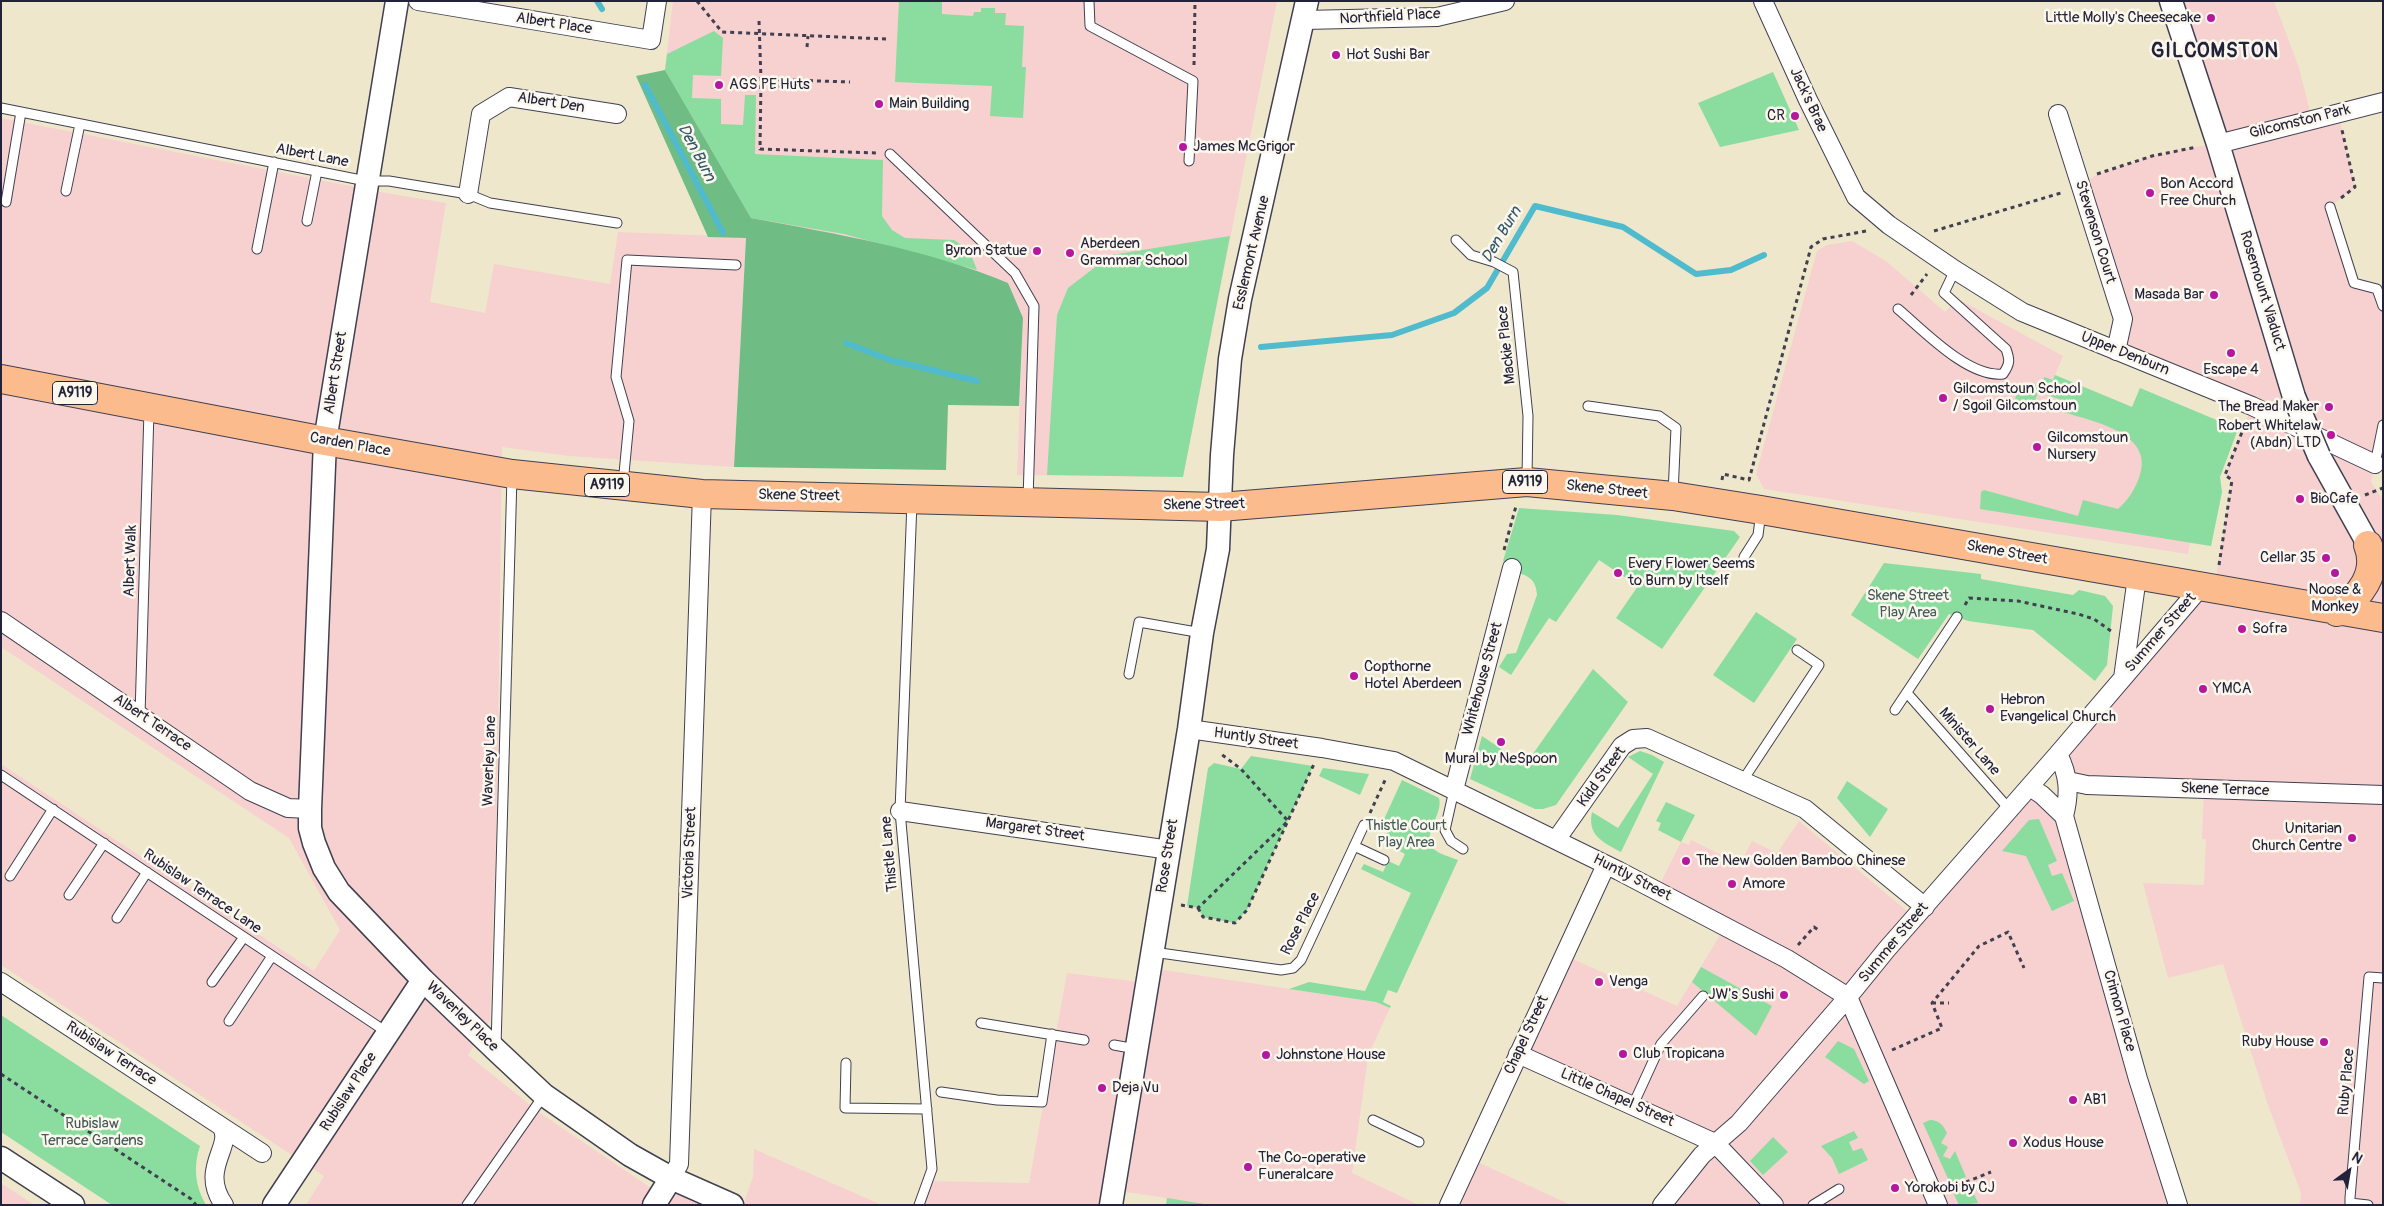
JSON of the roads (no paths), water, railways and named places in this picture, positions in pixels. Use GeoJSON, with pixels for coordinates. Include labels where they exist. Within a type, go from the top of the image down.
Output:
{"type":"FeatureCollection","features":[{"type":"Feature","properties":{"kind":"main road","name":"Carden Place"},"geometry":{"type":"LineString","coordinates":[[1,379],[325,441],[512,474],[702,494]]}},
{"type":"Feature","properties":{"kind":"main road","name":"Skene Street"},"geometry":{"type":"LineString","coordinates":[[702,494],[1220,508],[1521,482],[1720,502],[2137,577],[2383,618]]}},
{"type":"Feature","properties":{"kind":"main road"},"geometry":{"type":"LineString","coordinates":[[2338,612],[2353,599],[2366,582],[2372,564],[2368,545]]}},
{"type":"Feature","properties":{"kind":"street","name":"Albert Street"},"geometry":{"type":"LineString","coordinates":[[310,809],[325,441],[366,181],[397,1]]}},
{"type":"Feature","properties":{"kind":"street","name":"Albert Place"},"geometry":{"type":"LineString","coordinates":[[418,1],[488,7],[651,40],[658,1]]}},
{"type":"Feature","properties":{"kind":"street","name":"Northfield Place"},"geometry":{"type":"LineString","coordinates":[[1305,11],[1437,17],[1505,1]]}},
{"type":"Feature","properties":{"kind":"street","name":"Jack's Brae"},"geometry":{"type":"LineString","coordinates":[[1763,1],[1808,100],[1856,197]]}},
{"type":"Feature","properties":{"kind":"street","name":"Rosemount Viaduct"},"geometry":{"type":"LineString","coordinates":[[2171,1],[2218,144],[2294,397],[2319,456],[2383,569]]}},
{"type":"Feature","properties":{"kind":"street","name":"Esslemont Avenue"},"geometry":{"type":"LineString","coordinates":[[1220,508],[1222,455],[1230,358],[1240,299],[1305,11]]}},
{"type":"Feature","properties":{"kind":"street","name":"Albert Den"},"geometry":{"type":"LineString","coordinates":[[468,194],[481,114],[509,97],[617,114]]}},
{"type":"Feature","properties":{"kind":"street","name":"Gilcomston Park"},"geometry":{"type":"LineString","coordinates":[[2218,144],[2383,102]]}},
{"type":"Feature","properties":{"kind":"street","name":"Stevenson Court"},"geometry":{"type":"LineString","coordinates":[[2058,114],[2122,319],[2116,351]]}},
{"type":"Feature","properties":{"kind":"street","name":"Upper Denburn"},"geometry":{"type":"LineString","coordinates":[[1856,197],[1889,225],[1939,260],[2022,312],[2252,406],[2375,464]]}},
{"type":"Feature","properties":{"kind":"street","name":"Victoria Street"},"geometry":{"type":"LineString","coordinates":[[654,1205],[679,1164],[702,494]]}},
{"type":"Feature","properties":{"kind":"street","name":"Rose Street"},"geometry":{"type":"LineString","coordinates":[[1111,1205],[1170,850],[1202,633],[1218,550],[1220,508]]}},
{"type":"Feature","properties":{"kind":"street","name":"Whitehouse Street"},"geometry":{"type":"LineString","coordinates":[[1454,790],[1512,568]]}},
{"type":"Feature","properties":{"kind":"street","name":"Summer Street"},"geometry":{"type":"LineString","coordinates":[[2122,678],[2137,577]]}},
{"type":"Feature","properties":{"kind":"street","name":"Summer Street"},"geometry":{"type":"LineString","coordinates":[[1662,1205],[1694,1164],[1739,1123],[2122,678],[2207,589]]}},
{"type":"Feature","properties":{"kind":"street","name":"Albert Terrace"},"geometry":{"type":"LineString","coordinates":[[1,621],[250,791],[288,808],[310,809]]}},
{"type":"Feature","properties":{"kind":"street","name":"Huntly Street"},"geometry":{"type":"LineString","coordinates":[[1189,729],[1322,748],[1394,761],[1606,865],[1788,960],[1848,998]]}},
{"type":"Feature","properties":{"kind":"street","name":"Kidd Street"},"geometry":{"type":"LineString","coordinates":[[1556,840],[1622,746],[1634,739],[1648,738],[1805,809],[1925,907]]}},
{"type":"Feature","properties":{"kind":"street","name":"Crimon Place"},"geometry":{"type":"LineString","coordinates":[[2058,754],[2068,781],[2068,798],[2064,816],[2138,1079],[2178,1205]]}},
{"type":"Feature","properties":{"kind":"street","name":"Skene Terrace"},"geometry":{"type":"LineString","coordinates":[[2068,781],[2087,785],[2383,795]]}},
{"type":"Feature","properties":{"kind":"street"},"geometry":{"type":"LineString","coordinates":[[2030,787],[2042,795],[2064,816]]}},
{"type":"Feature","properties":{"kind":"street","name":"Waverley Place"},"geometry":{"type":"LineString","coordinates":[[310,809],[310,828],[314,843],[324,868],[339,892],[423,980],[496,1050],[544,1095],[630,1155],[671,1178],[732,1205]]}},
{"type":"Feature","properties":{"kind":"street","name":"Margaret Street"},"geometry":{"type":"LineString","coordinates":[[900,811],[1170,850]]}},
{"type":"Feature","properties":{"kind":"street","name":"Chapel Street"},"geometry":{"type":"LineString","coordinates":[[1448,1205],[1464,1163],[1518,1054],[1606,865]]}},
{"type":"Feature","properties":{"kind":"street","name":"Rubislaw Place"},"geometry":{"type":"LineString","coordinates":[[274,1205],[423,980]]}},
{"type":"Feature","properties":{"kind":"street","name":"Rubislaw Terrace"},"geometry":{"type":"LineString","coordinates":[[1,982],[262,1153]]}},
{"type":"Feature","properties":{"kind":"street"},"geometry":{"type":"LineString","coordinates":[[1848,998],[1936,1200]]}},
{"type":"Feature","properties":{"kind":"street","name":"Little Chapel Street"},"geometry":{"type":"LineString","coordinates":[[1518,1054],[1716,1142]]}},
{"type":"Feature","properties":{"kind":"street"},"geometry":{"type":"LineString","coordinates":[[221,1126],[224,1131],[225,1140],[215,1165],[214,1182],[224,1205]]}},
{"type":"Feature","properties":{"kind":"street"},"geometry":{"type":"LineString","coordinates":[[1716,1142],[1774,1205]]}},
{"type":"Feature","properties":{"kind":"street"},"geometry":{"type":"LineString","coordinates":[[1,1158],[72,1205]]}},
{"type":"Feature","properties":{"kind":"lane"},"geometry":{"type":"LineString","coordinates":[[1089,1],[1090,26],[1193,81],[1190,161]]}},
{"type":"Feature","properties":{"kind":"lane","name":"Albert Lane"},"geometry":{"type":"LineString","coordinates":[[1,108],[366,181],[389,181],[468,194],[490,203],[617,223]]}},
{"type":"Feature","properties":{"kind":"lane"},"geometry":{"type":"LineString","coordinates":[[6,202],[21,112]]}},
{"type":"Feature","properties":{"kind":"lane"},"geometry":{"type":"LineString","coordinates":[[66,191],[80,124]]}},
{"type":"Feature","properties":{"kind":"lane"},"geometry":{"type":"LineString","coordinates":[[890,154],[1015,273],[1034,306],[1028,502]]}},
{"type":"Feature","properties":{"kind":"lane"},"geometry":{"type":"LineString","coordinates":[[257,249],[274,162]]}},
{"type":"Feature","properties":{"kind":"lane"},"geometry":{"type":"LineString","coordinates":[[307,221],[317,171]]}},
{"type":"Feature","properties":{"kind":"lane"},"geometry":{"type":"LineString","coordinates":[[2330,207],[2354,282],[2378,289],[2383,306]]}},
{"type":"Feature","properties":{"kind":"lane","name":"Mackie Place"},"geometry":{"type":"LineString","coordinates":[[1456,240],[1471,255],[1494,262],[1513,272],[1528,416],[1521,482]]}},
{"type":"Feature","properties":{"kind":"lane"},"geometry":{"type":"LineString","coordinates":[[623,487],[630,421],[616,377],[627,260],[736,265]]}},
{"type":"Feature","properties":{"kind":"lane"},"geometry":{"type":"LineString","coordinates":[[1898,309],[1957,358],[1979,369],[2004,374],[2009,366],[2010,359],[2006,349],[1944,293],[1955,270]]}},
{"type":"Feature","properties":{"kind":"lane"},"geometry":{"type":"LineString","coordinates":[[1588,406],[1658,416],[1676,428],[1673,496]]}},
{"type":"Feature","properties":{"kind":"lane","name":"Albert Walk"},"geometry":{"type":"LineString","coordinates":[[140,715],[149,408]]}},
{"type":"Feature","properties":{"kind":"lane","name":"Upper Denburn"},"geometry":{"type":"LineString","coordinates":[[2375,464],[2383,425]]}},
{"type":"Feature","properties":{"kind":"lane","name":"Waverley Lane"},"geometry":{"type":"LineString","coordinates":[[496,1050],[512,474]]}},
{"type":"Feature","properties":{"kind":"lane","name":"Thistle Lane"},"geometry":{"type":"LineString","coordinates":[[912,499],[900,811],[932,1169],[919,1205]]}},
{"type":"Feature","properties":{"kind":"lane"},"geometry":{"type":"LineString","coordinates":[[1744,557],[1758,535],[1761,510]]}},
{"type":"Feature","properties":{"kind":"lane"},"geometry":{"type":"LineString","coordinates":[[1895,710],[1957,617]]}},
{"type":"Feature","properties":{"kind":"lane"},"geometry":{"type":"LineString","coordinates":[[1129,674],[1138,622],[1202,633]]}},
{"type":"Feature","properties":{"kind":"lane"},"geometry":{"type":"LineString","coordinates":[[1743,780],[1820,665],[1797,650]]}},
{"type":"Feature","properties":{"kind":"lane","name":"Minister Lane"},"geometry":{"type":"LineString","coordinates":[[1907,693],[2010,810]]}},
{"type":"Feature","properties":{"kind":"lane","name":"Rubislaw Terrace Lane"},"geometry":{"type":"LineString","coordinates":[[1,774],[388,1033]]}},
{"type":"Feature","properties":{"kind":"lane"},"geometry":{"type":"LineString","coordinates":[[1454,790],[1445,830],[1451,841],[1463,849]]}},
{"type":"Feature","properties":{"kind":"lane"},"geometry":{"type":"LineString","coordinates":[[10,876],[53,809]]}},
{"type":"Feature","properties":{"kind":"lane","name":"Rose Place"},"geometry":{"type":"LineString","coordinates":[[1153,952],[1281,970],[1293,968],[1301,960],[1364,825]]}},
{"type":"Feature","properties":{"kind":"lane"},"geometry":{"type":"LineString","coordinates":[[69,895],[104,843]]}},
{"type":"Feature","properties":{"kind":"lane"},"geometry":{"type":"LineString","coordinates":[[1354,846],[1384,860]]}},
{"type":"Feature","properties":{"kind":"lane"},"geometry":{"type":"LineString","coordinates":[[117,918],[147,872]]}},
{"type":"Feature","properties":{"kind":"lane"},"geometry":{"type":"LineString","coordinates":[[212,982],[244,937]]}},
{"type":"Feature","properties":{"kind":"lane"},"geometry":{"type":"LineString","coordinates":[[229,1021],[272,956]]}},
{"type":"Feature","properties":{"kind":"lane","name":"Ruby Place"},"geometry":{"type":"LineString","coordinates":[[2368,1205],[2350,1203],[2369,976],[2383,978]]}},
{"type":"Feature","properties":{"kind":"lane"},"geometry":{"type":"LineString","coordinates":[[1633,1105],[1660,1044],[1703,996]]}},
{"type":"Feature","properties":{"kind":"lane"},"geometry":{"type":"LineString","coordinates":[[981,1023],[1084,1040]]}},
{"type":"Feature","properties":{"kind":"lane"},"geometry":{"type":"LineString","coordinates":[[941,1092],[997,1100],[1042,1102],[1052,1034]]}},
{"type":"Feature","properties":{"kind":"lane"},"geometry":{"type":"LineString","coordinates":[[1114,1045],[1137,1049]]}},
{"type":"Feature","properties":{"kind":"lane"},"geometry":{"type":"LineString","coordinates":[[846,1063],[845,1108],[926,1109]]}},
{"type":"Feature","properties":{"kind":"lane"},"geometry":{"type":"LineString","coordinates":[[467,1205],[544,1095]]}},
{"type":"Feature","properties":{"kind":"lane"},"geometry":{"type":"LineString","coordinates":[[1373,1120],[1419,1142]]}},
{"type":"Feature","properties":{"kind":"lane"},"geometry":{"type":"LineString","coordinates":[[1813,1205],[1839,1189]]}},
{"type":"Feature","properties":{"kind":"waterway","name":"Den Burn"},"geometry":{"type":"LineString","coordinates":[[597,1],[602,9]]}},
{"type":"Feature","properties":{"kind":"waterway","name":"Den Burn"},"geometry":{"type":"LineString","coordinates":[[645,85],[723,233]]}},
{"type":"Feature","properties":{"kind":"waterway","name":"Den Burn"},"geometry":{"type":"LineString","coordinates":[[1261,347],[1392,335],[1454,313],[1487,288],[1535,206],[1623,227],[1696,274],[1731,270],[1764,255]]}},
{"type":"Feature","properties":{"kind":"waterway","name":"Den Burn"},"geometry":{"type":"LineString","coordinates":[[846,343],[890,360],[977,381]]}},
{"type":"Feature","properties":{"kind":"place","name":"Little Molly's Cheesecake"},"geometry":{"type":"Point","coordinates":[2211,18]}},
{"type":"Feature","properties":{"kind":"place","name":"Hot Sushi Bar"},"geometry":{"type":"Point","coordinates":[1336,55]}},
{"type":"Feature","properties":{"kind":"place","name":"AGS PE Huts"},"geometry":{"type":"Point","coordinates":[719,85]}},
{"type":"Feature","properties":{"kind":"place","name":"Main Building"},"geometry":{"type":"Point","coordinates":[879,104]}},
{"type":"Feature","properties":{"kind":"place","name":"CR"},"geometry":{"type":"Point","coordinates":[1795,116]}},
{"type":"Feature","properties":{"kind":"place","name":"James McGrigor"},"geometry":{"type":"Point","coordinates":[1183,147]}},
{"type":"Feature","properties":{"kind":"place","name":"Bon Accord Free Church"},"geometry":{"type":"Point","coordinates":[2150,193]}},
{"type":"Feature","properties":{"kind":"place","name":"Byron Statue"},"geometry":{"type":"Point","coordinates":[1037,251]}},
{"type":"Feature","properties":{"kind":"place","name":"Aberdeen Grammar School"},"geometry":{"type":"Point","coordinates":[1070,253]}},
{"type":"Feature","properties":{"kind":"place","name":"Masada Bar"},"geometry":{"type":"Point","coordinates":[2214,295]}},
{"type":"Feature","properties":{"kind":"place","name":"Escape 4"},"geometry":{"type":"Point","coordinates":[2231,353]}},
{"type":"Feature","properties":{"kind":"place","name":"Gilcomstoun School / Sgoil Gilcomstoun"},"geometry":{"type":"Point","coordinates":[1943,398]}},
{"type":"Feature","properties":{"kind":"place","name":"The Bread Maker"},"geometry":{"type":"Point","coordinates":[2329,407]}},
{"type":"Feature","properties":{"kind":"place","name":"Robert Whitelaw (Abdn) LTD"},"geometry":{"type":"Point","coordinates":[2331,435]}},
{"type":"Feature","properties":{"kind":"place","name":"Gilcomstoun Nursery"},"geometry":{"type":"Point","coordinates":[2037,447]}},
{"type":"Feature","properties":{"kind":"place","name":"BioCafe"},"geometry":{"type":"Point","coordinates":[2300,499]}},
{"type":"Feature","properties":{"kind":"place","name":"Cellar 35"},"geometry":{"type":"Point","coordinates":[2326,558]}},
{"type":"Feature","properties":{"kind":"place","name":"Every Flower Seems to Burn by Itself"},"geometry":{"type":"Point","coordinates":[1618,573]}},
{"type":"Feature","properties":{"kind":"place","name":"Noose & Monkey"},"geometry":{"type":"Point","coordinates":[2335,573]}},
{"type":"Feature","properties":{"kind":"place","name":"Sofra"},"geometry":{"type":"Point","coordinates":[2242,629]}},
{"type":"Feature","properties":{"kind":"place","name":"Copthorne Hotel Aberdeen"},"geometry":{"type":"Point","coordinates":[1354,676]}},
{"type":"Feature","properties":{"kind":"place","name":"YMCA"},"geometry":{"type":"Point","coordinates":[2203,689]}},
{"type":"Feature","properties":{"kind":"place","name":"Hebron Evangelical Church"},"geometry":{"type":"Point","coordinates":[1990,709]}},
{"type":"Feature","properties":{"kind":"place","name":"Mural by NeSpoon"},"geometry":{"type":"Point","coordinates":[1501,742]}},
{"type":"Feature","properties":{"kind":"place","name":"Unitarian Church Centre"},"geometry":{"type":"Point","coordinates":[2352,838]}},
{"type":"Feature","properties":{"kind":"place","name":"The New Golden Bamboo Chinese"},"geometry":{"type":"Point","coordinates":[1686,861]}},
{"type":"Feature","properties":{"kind":"place","name":"Amore"},"geometry":{"type":"Point","coordinates":[1732,884]}},
{"type":"Feature","properties":{"kind":"place","name":"Venga"},"geometry":{"type":"Point","coordinates":[1599,982]}},
{"type":"Feature","properties":{"kind":"place","name":"JW's Sushi"},"geometry":{"type":"Point","coordinates":[1784,995]}},
{"type":"Feature","properties":{"kind":"place","name":"Ruby House"},"geometry":{"type":"Point","coordinates":[2324,1042]}},
{"type":"Feature","properties":{"kind":"place","name":"Club Tropicana"},"geometry":{"type":"Point","coordinates":[1623,1054]}},
{"type":"Feature","properties":{"kind":"place","name":"Johnstone House"},"geometry":{"type":"Point","coordinates":[1266,1055]}},
{"type":"Feature","properties":{"kind":"place","name":"Deja Vu"},"geometry":{"type":"Point","coordinates":[1102,1088]}},
{"type":"Feature","properties":{"kind":"place","name":"AB1"},"geometry":{"type":"Point","coordinates":[2073,1100]}},
{"type":"Feature","properties":{"kind":"place","name":"Xodus House"},"geometry":{"type":"Point","coordinates":[2013,1143]}},
{"type":"Feature","properties":{"kind":"place","name":"The Co-operative Funeralcare"},"geometry":{"type":"Point","coordinates":[1248,1167]}},
{"type":"Feature","properties":{"kind":"place","name":"Yorokobi by CJ"},"geometry":{"type":"Point","coordinates":[1895,1188]}},
{"type":"Feature","properties":{"kind":"district","name":"GILCOMSTON"},"geometry":{"type":"Point","coordinates":[2215,52]}},
{"type":"Feature","properties":{"kind":"park label","name":"Skene Street Play Area"},"geometry":{"type":"Point","coordinates":[1908,604]}},
{"type":"Feature","properties":{"kind":"park label","name":"Thistle Court Play Area"},"geometry":{"type":"Point","coordinates":[1406,834]}},
{"type":"Feature","properties":{"kind":"park label","name":"Rubislaw Terrace Gardens"},"geometry":{"type":"Point","coordinates":[92,1132]}}]}
